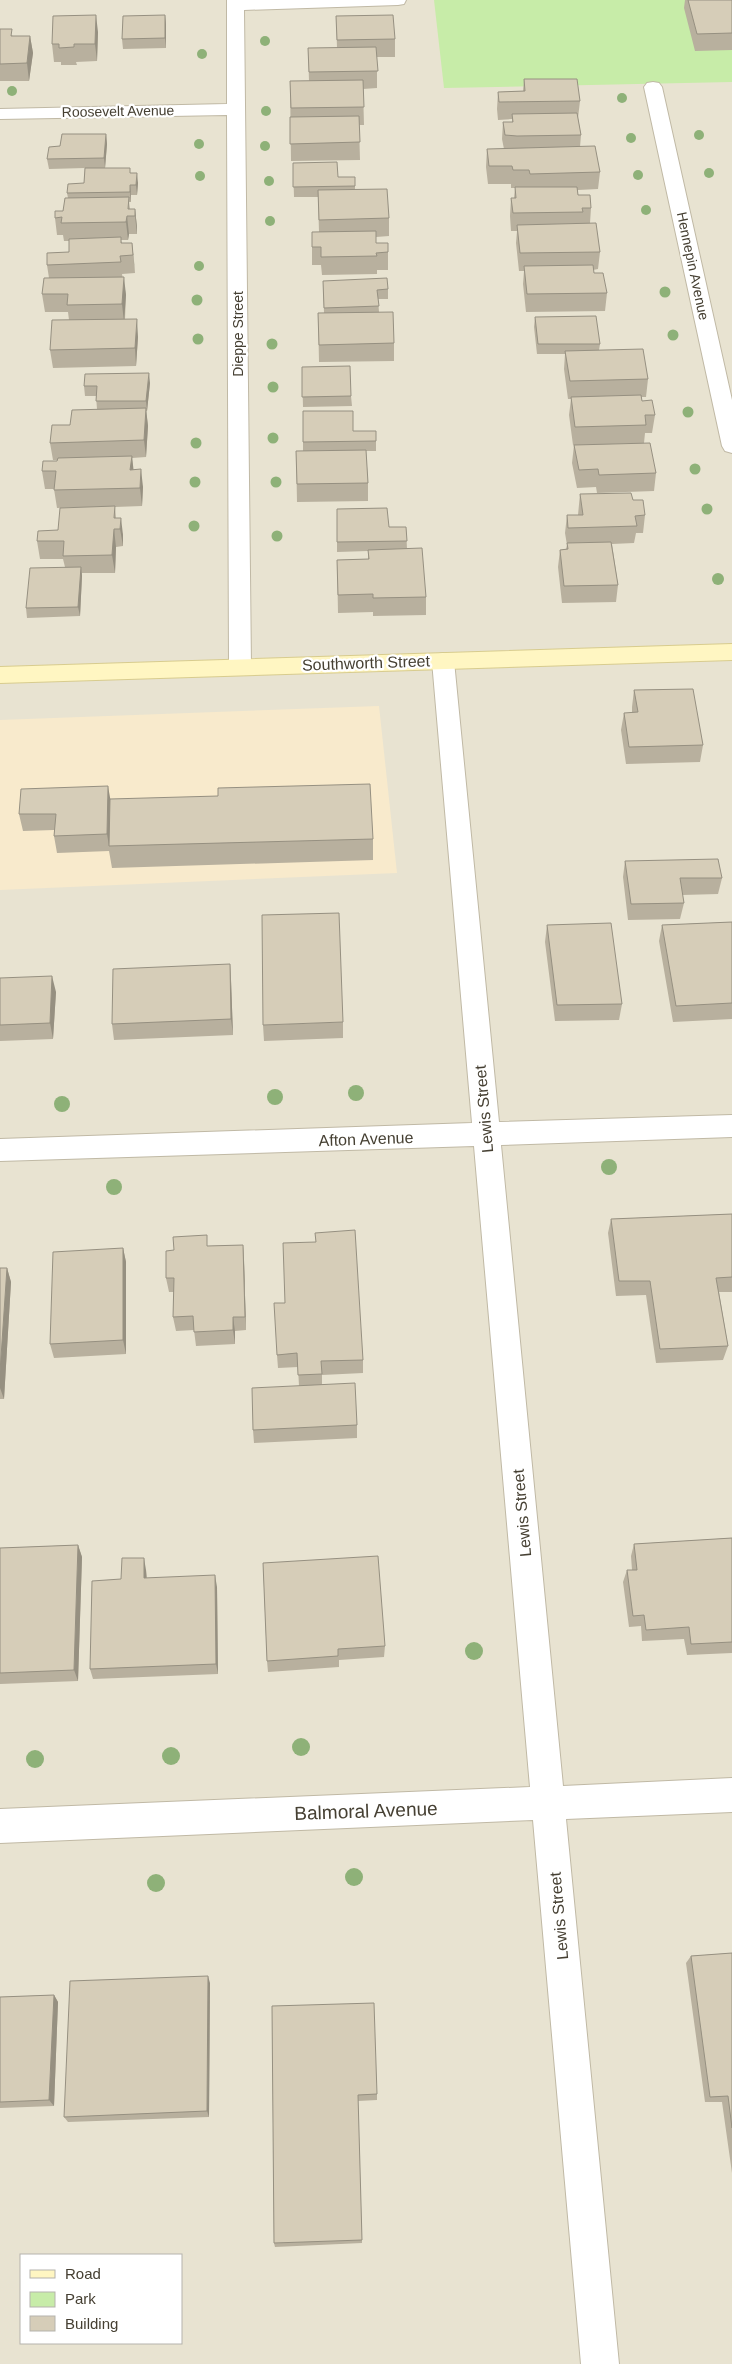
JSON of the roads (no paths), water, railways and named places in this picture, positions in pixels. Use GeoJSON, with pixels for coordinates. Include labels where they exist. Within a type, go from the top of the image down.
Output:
{"type":"FeatureCollection","features":[{"type":"Feature","properties":{"kind":"main road","name":"Southworth Street"},"geometry":{"type":"LineString","coordinates":[[0,675],[732,652]]}},
{"type":"Feature","properties":{"kind":"street"},"geometry":{"type":"LineString","coordinates":[[235,2],[398,0]]}},
{"type":"Feature","properties":{"kind":"street","name":"Dieppe Street"},"geometry":{"type":"LineString","coordinates":[[235,2],[240,667]]}},
{"type":"Feature","properties":{"kind":"street","name":"Hennepin Avenue"},"geometry":{"type":"LineString","coordinates":[[653,87],[732,446]]}},
{"type":"Feature","properties":{"kind":"street","name":"Roosevelt Avenue"},"geometry":{"type":"LineString","coordinates":[[0,114],[237,109]]}},
{"type":"Feature","properties":{"kind":"street","name":"Lewis Street"},"geometry":{"type":"LineString","coordinates":[[443,661],[600,2364]]}},
{"type":"Feature","properties":{"kind":"street","name":"Afton Avenue"},"geometry":{"type":"LineString","coordinates":[[0,1150],[487,1136],[732,1126]]}},
{"type":"Feature","properties":{"kind":"street","name":"Balmoral Avenue"},"geometry":{"type":"LineString","coordinates":[[0,1826],[732,1795]]}}]}
